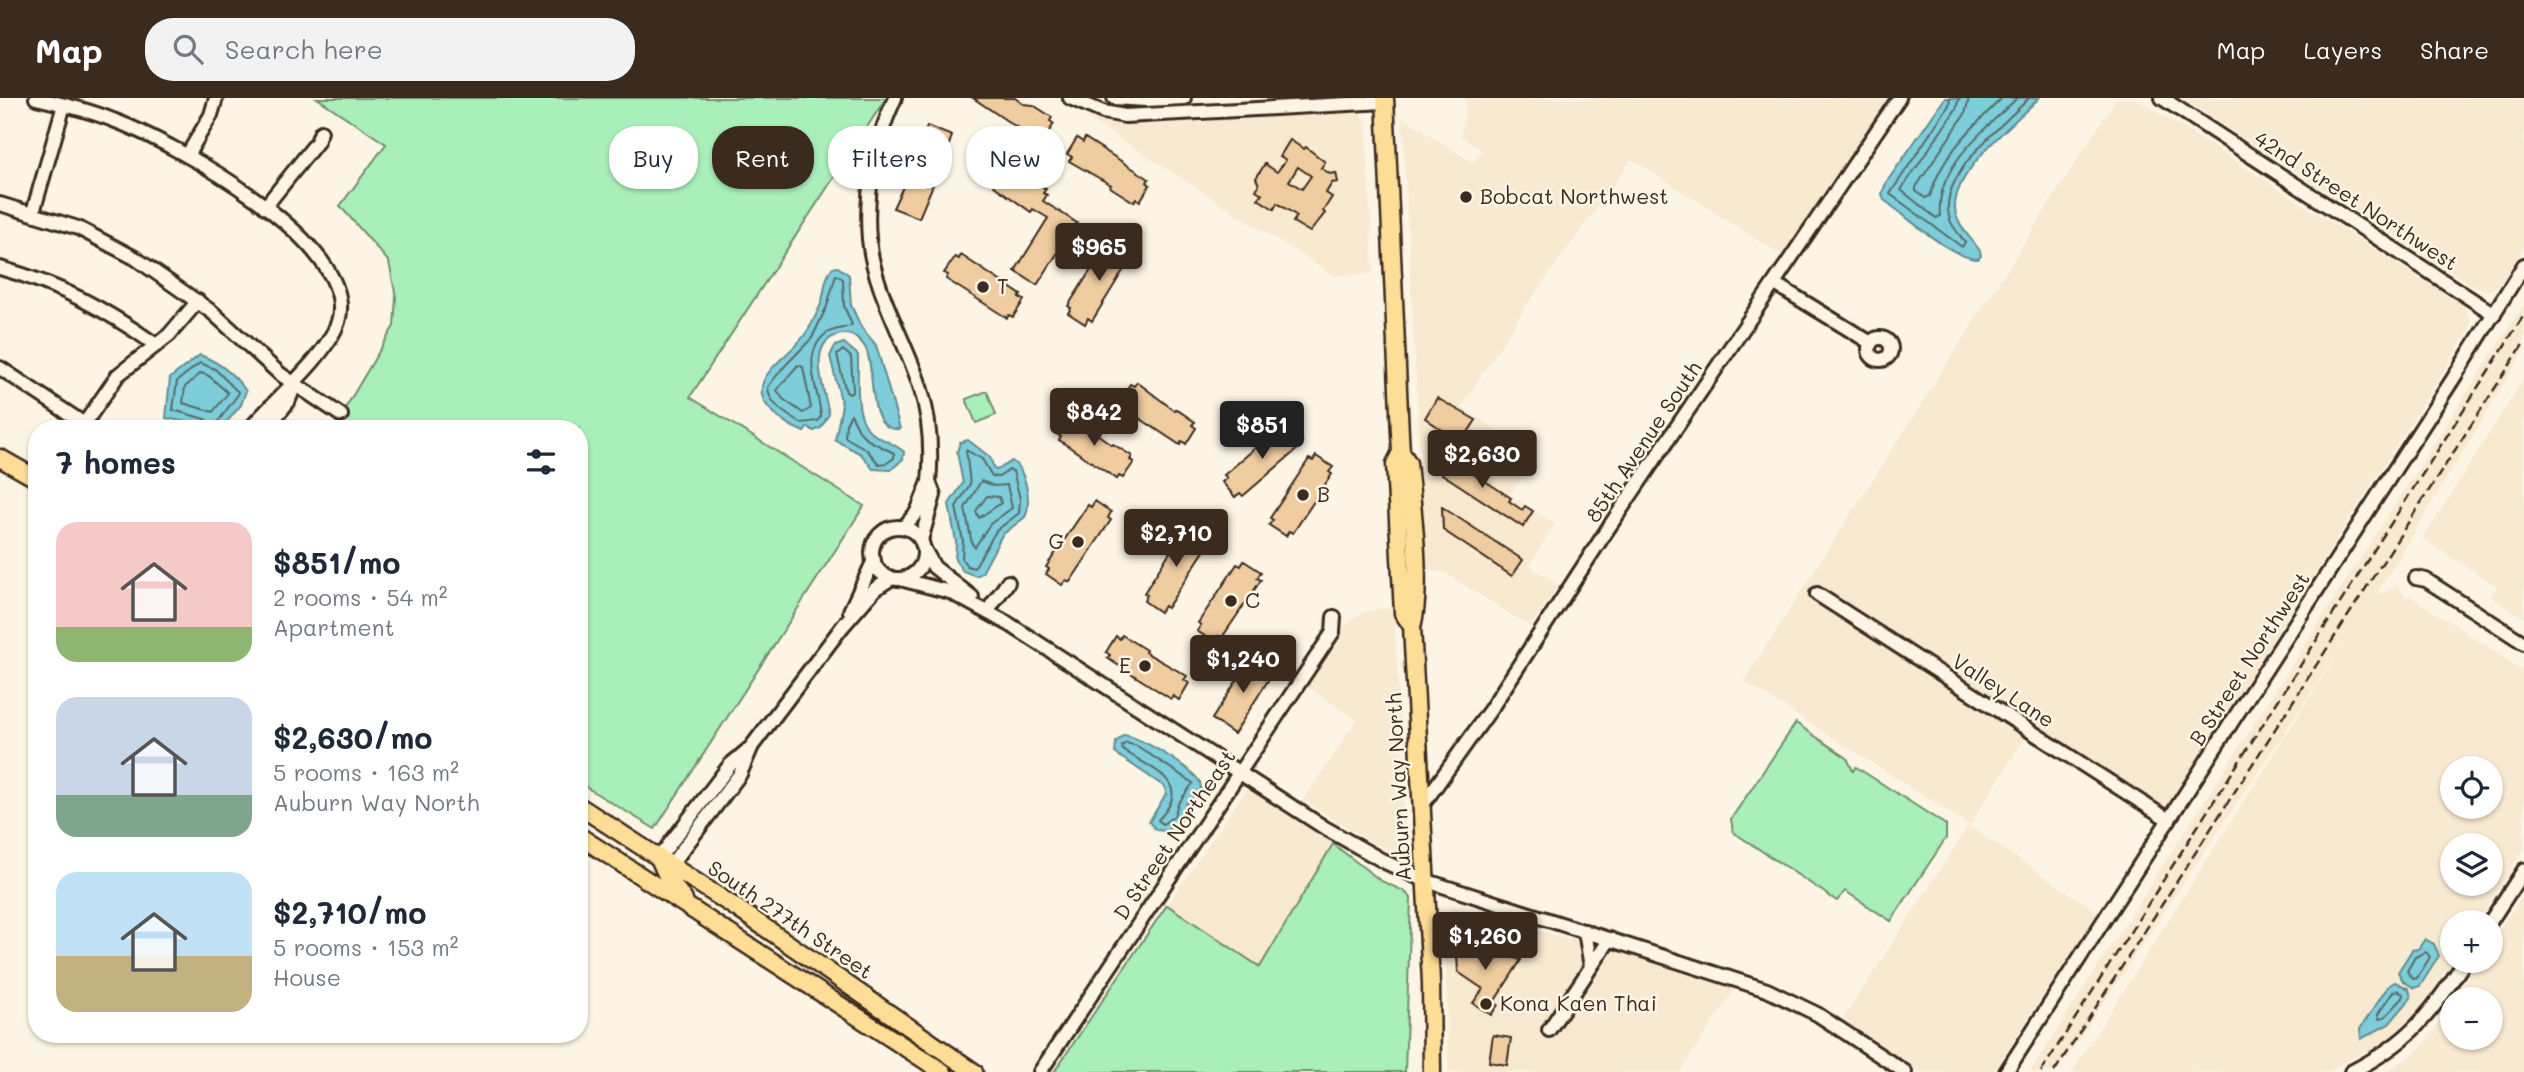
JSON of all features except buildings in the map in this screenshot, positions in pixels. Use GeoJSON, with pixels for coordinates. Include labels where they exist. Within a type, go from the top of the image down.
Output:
{"type":"FeatureCollection","features":[{"type":"Feature","properties":{"kind":"main road","name":"Auburn Way North"},"geometry":{"type":"LineString","coordinates":[[1385,100],[1400,454],[1395,464],[1404,613],[1412,626]]}},
{"type":"Feature","properties":{"kind":"main road","name":"Auburn Way North"},"geometry":{"type":"LineString","coordinates":[[1400,454],[1408,463],[1411,503],[1416,612],[1412,626],[1431,982],[1432,1072]]}},
{"type":"Feature","properties":{"kind":"main road"},"geometry":{"type":"LineString","coordinates":[[0,458],[28,474]]}},
{"type":"Feature","properties":{"kind":"main road","name":"South 277th Street"},"geometry":{"type":"LineString","coordinates":[[588,812],[821,965],[975,1072]]}},
{"type":"Feature","properties":{"kind":"main road"},"geometry":{"type":"LineString","coordinates":[[588,825],[646,862],[664,863],[676,891],[702,916]]}},
{"type":"Feature","properties":{"kind":"main road","name":"South 277th Street"},"geometry":{"type":"LineString","coordinates":[[588,842],[943,1072]]}},
{"type":"Feature","properties":{"kind":"street"},"geometry":{"type":"LineString","coordinates":[[36,98],[111,119],[188,154],[265,207],[324,261],[338,293],[340,308],[333,333],[295,384],[258,420]]}},
{"type":"Feature","properties":{"kind":"street"},"geometry":{"type":"LineString","coordinates":[[188,154],[211,115],[216,98]]}},
{"type":"Feature","properties":{"kind":"street"},"geometry":{"type":"LineString","coordinates":[[895,98],[882,127],[869,192],[869,241],[884,295],[921,388],[932,445],[929,482],[917,512],[904,527]]}},
{"type":"Feature","properties":{"kind":"street"},"geometry":{"type":"LineString","coordinates":[[1070,98],[1103,112],[1125,116],[1385,100]]}},
{"type":"Feature","properties":{"kind":"street"},"geometry":{"type":"LineString","coordinates":[[1114,98],[1184,98]]}},
{"type":"Feature","properties":{"kind":"street","name":"85th Avenue South"},"geometry":{"type":"LineString","coordinates":[[1422,807],[1490,710],[1607,530],[1899,98]]}},
{"type":"Feature","properties":{"kind":"street","name":"42nd Street Northwest"},"geometry":{"type":"LineString","coordinates":[[2162,98],[2494,314]]}},
{"type":"Feature","properties":{"kind":"street"},"geometry":{"type":"LineString","coordinates":[[33,212],[64,105]]}},
{"type":"Feature","properties":{"kind":"street"},"geometry":{"type":"LineString","coordinates":[[265,207],[317,142],[321,132]]}},
{"type":"Feature","properties":{"kind":"street"},"geometry":{"type":"LineString","coordinates":[[0,204],[33,212],[110,244],[161,274],[198,300],[295,384],[341,415]]}},
{"type":"Feature","properties":{"kind":"street","name":"B Street Northwest"},"geometry":{"type":"LineString","coordinates":[[2006,1072],[2524,265]]}},
{"type":"Feature","properties":{"kind":"street"},"geometry":{"type":"LineString","coordinates":[[0,268],[28,276],[89,301],[156,345]]}},
{"type":"Feature","properties":{"kind":"street"},"geometry":{"type":"LineString","coordinates":[[1775,284],[1871,343]]}},
{"type":"Feature","properties":{"kind":"street"},"geometry":{"type":"LineString","coordinates":[[92,420],[118,375],[169,335],[198,300]]}},
{"type":"Feature","properties":{"kind":"street"},"geometry":{"type":"LineString","coordinates":[[0,368],[79,420]]}},
{"type":"Feature","properties":{"kind":"street"},"geometry":{"type":"LineString","coordinates":[[273,420],[288,402],[295,384]]}},
{"type":"Feature","properties":{"kind":"street"},"geometry":{"type":"LineString","coordinates":[[664,863],[740,774],[752,746],[842,627],[875,589],[896,578],[909,576],[922,565],[922,544],[934,495],[929,482]]}},
{"type":"Feature","properties":{"kind":"street"},"geometry":{"type":"LineString","coordinates":[[842,627],[873,560],[872,551],[878,536],[892,527],[904,527],[922,544],[928,559],[943,576],[1009,624],[1325,828],[1385,862],[1424,880],[1767,990],[1817,1014],[1905,1072]]}},
{"type":"Feature","properties":{"kind":"street"},"geometry":{"type":"LineString","coordinates":[[873,560],[884,574],[950,592],[1009,624]]}},
{"type":"Feature","properties":{"kind":"street"},"geometry":{"type":"LineString","coordinates":[[2416,578],[2426,580],[2524,643]]}},
{"type":"Feature","properties":{"kind":"street"},"geometry":{"type":"LineString","coordinates":[[989,609],[1008,582]]}},
{"type":"Feature","properties":{"kind":"street","name":"Valley Lane"},"geometry":{"type":"LineString","coordinates":[[1817,594],[2169,820]]}},
{"type":"Feature","properties":{"kind":"street","name":"D Street Northeast"},"geometry":{"type":"LineString","coordinates":[[1040,1072],[1333,632],[1335,617]]}},
{"type":"Feature","properties":{"kind":"street"},"geometry":{"type":"LineString","coordinates":[[2498,910],[2524,870]]}},
{"type":"Feature","properties":{"kind":"street"},"geometry":{"type":"LineString","coordinates":[[1585,931],[1591,967]]}},
{"type":"Feature","properties":{"kind":"street"},"geometry":{"type":"LineString","coordinates":[[1549,1030],[1610,939]]}},
{"type":"Feature","properties":{"kind":"street"},"geometry":{"type":"LineString","coordinates":[[2351,1072],[2389,1051],[2410,1035],[2430,1013],[2457,973]]}},
{"type":"Feature","properties":{"kind":"shaded area"},"geometry":{"type":"Polygon","coordinates":[[[1466,98],[1890,98],[1786,258],[1632,159],[1526,306],[1461,407],[1516,442],[1503,462],[1523,475],[1510,495],[1555,524],[1529,565],[1559,585],[1530,627],[1446,573],[1426,569],[1402,116],[1473,163],[1482,150],[1461,136],[1466,98]]]}},
{"type":"Feature","properties":{"kind":"shaded area"},"geometry":{"type":"Polygon","coordinates":[[[2117,98],[2135,98],[2464,306],[2471,320],[2470,329],[2188,773],[2162,826],[2025,738],[1969,826],[2098,912],[1993,1072],[1920,1072],[1842,1021],[1969,825],[1744,681],[2117,98]]]}},
{"type":"Feature","properties":{"kind":"shaded area"},"geometry":{"type":"Polygon","coordinates":[[[2181,98],[2524,98],[2524,247],[2499,286],[2489,290],[2478,289],[2181,98]]]}},
{"type":"Feature","properties":{"kind":"shaded area"},"geometry":{"type":"Polygon","coordinates":[[[1359,113],[1366,122],[1373,274],[1334,276],[1086,117],[1153,125],[1359,113]]]}},
{"type":"Feature","properties":{"kind":"shaded area"},"geometry":{"type":"Polygon","coordinates":[[[2524,304],[2524,351],[2375,597],[2397,585],[2404,595],[2412,597],[2524,671],[2524,849],[2503,882],[2503,833],[2440,833],[2440,896],[2494,896],[2485,910],[2440,910],[2440,973],[2444,973],[2403,1032],[2327,1072],[2072,1072],[2351,633],[2057,1072],[2030,1072],[2524,304]]]}},
{"type":"Feature","properties":{"kind":"shaded area"},"geometry":{"type":"Polygon","coordinates":[[[2524,378],[2524,618],[2491,597],[2497,586],[2423,539],[2524,378]]]}},
{"type":"Feature","properties":{"kind":"shaded area"},"geometry":{"type":"Polygon","coordinates":[[[1390,608],[1394,615],[1402,749],[1403,857],[1368,840],[1303,800],[1357,720],[1306,686],[1344,628],[1355,617],[1371,610],[1390,608]]]}},
{"type":"Feature","properties":{"kind":"shaded area"},"geometry":{"type":"Polygon","coordinates":[[[1248,787],[1333,844],[1260,967],[1167,905],[1248,787]]]}},
{"type":"Feature","properties":{"kind":"shaded area"},"geometry":{"type":"Polygon","coordinates":[[[2524,893],[2524,1072],[2385,1072],[2425,1044],[2440,1021],[2440,1050],[2503,1050],[2503,987],[2462,987],[2471,973],[2503,973],[2503,924],[2524,893]]]}},
{"type":"Feature","properties":{"kind":"shaded area"},"geometry":{"type":"Polygon","coordinates":[[[1457,908],[1570,939],[1582,925],[1744,976],[1680,1072],[1448,1072],[1445,918],[1451,910],[1457,908]]]}},
{"type":"Feature","properties":{"kind":"green space"},"geometry":{"type":"Polygon","coordinates":[[[317,98],[886,98],[868,126],[828,126],[828,186],[690,397],[864,506],[655,829],[588,788],[588,420],[338,420],[394,326],[396,297],[389,262],[340,206],[386,144],[317,98]]]}},
{"type":"Feature","properties":{"kind":"green space"},"geometry":{"type":"Polygon","coordinates":[[[987,391],[996,415],[976,423],[966,399],[987,391]]]}},
{"type":"Feature","properties":{"kind":"green space"},"geometry":{"type":"Polygon","coordinates":[[[1796,723],[1847,758],[1853,771],[1856,767],[1946,825],[1946,838],[1891,921],[1845,891],[1837,901],[1733,832],[1731,819],[1796,723]]]}},
{"type":"Feature","properties":{"kind":"green space"},"geometry":{"type":"Polygon","coordinates":[[[1333,844],[1381,881],[1404,891],[1411,898],[1405,1072],[1054,1072],[1167,905],[1260,967],[1333,844]]]}},
{"type":"Feature","properties":{"kind":"water"},"geometry":{"type":"Polygon","coordinates":[[[1945,98],[2039,98],[1984,151],[1961,184],[1956,200],[1956,215],[1980,251],[1981,256],[1978,259],[1967,257],[1943,245],[1884,200],[1882,194],[1886,183],[1945,98]]]}},
{"type":"Feature","properties":{"kind":"water"},"geometry":{"type":"Polygon","coordinates":[[[838,267],[849,275],[851,305],[861,327],[876,345],[900,429],[889,427],[881,421],[876,410],[865,347],[849,334],[830,338],[823,346],[820,356],[821,380],[829,414],[821,428],[814,431],[808,427],[804,432],[794,427],[772,411],[762,396],[766,376],[808,330],[821,304],[829,272],[838,267]]]}},
{"type":"Feature","properties":{"kind":"water"},"geometry":{"type":"Polygon","coordinates":[[[844,343],[858,355],[858,398],[863,420],[875,435],[904,452],[903,459],[891,470],[873,469],[861,454],[835,440],[842,405],[830,356],[835,346],[844,343]]]}},
{"type":"Feature","properties":{"kind":"water"},"geometry":{"type":"Polygon","coordinates":[[[200,355],[226,369],[246,391],[241,405],[228,420],[176,420],[166,418],[170,378],[200,355]]]}},
{"type":"Feature","properties":{"kind":"water"},"geometry":{"type":"Polygon","coordinates":[[[968,440],[990,457],[994,469],[997,470],[1012,461],[1017,465],[1028,495],[1025,517],[1002,535],[982,573],[976,576],[963,571],[955,560],[956,542],[949,504],[963,483],[957,452],[960,442],[968,440]]]}},
{"type":"Feature","properties":{"kind":"water"},"geometry":{"type":"Polygon","coordinates":[[[1124,735],[1165,754],[1186,768],[1200,782],[1201,789],[1186,804],[1180,821],[1166,831],[1156,830],[1149,822],[1166,794],[1165,787],[1115,753],[1116,742],[1124,735]]]}},
{"type":"Feature","properties":{"kind":"water"},"geometry":{"type":"Polygon","coordinates":[[[2425,939],[2434,944],[2439,956],[2420,986],[2414,988],[2403,981],[2398,972],[2412,950],[2418,949],[2425,939]]]}},
{"type":"Feature","properties":{"kind":"water"},"geometry":{"type":"Polygon","coordinates":[[[2395,982],[2409,989],[2411,998],[2389,1024],[2361,1039],[2360,1029],[2389,985],[2395,982]]]}},
{"type":"Feature","properties":{"kind":"railway"},"geometry":{"type":"LineString","coordinates":[[2041,1072],[2524,315]]}},
{"type":"Feature","properties":{"kind":"railway"},"geometry":{"type":"LineString","coordinates":[[2054,1072],[2524,343]]}},
{"type":"Feature","properties":{"kind":"place","name":"Bobcat Northwest"},"geometry":{"type":"Point","coordinates":[1466,197]}},
{"type":"Feature","properties":{"kind":"place","name":"T"},"geometry":{"type":"Point","coordinates":[983,287]}},
{"type":"Feature","properties":{"kind":"place","name":"B"},"geometry":{"type":"Point","coordinates":[1303,495]}},
{"type":"Feature","properties":{"kind":"place","name":"G"},"geometry":{"type":"Point","coordinates":[1078,542]}},
{"type":"Feature","properties":{"kind":"place","name":"C"},"geometry":{"type":"Point","coordinates":[1231,601]}},
{"type":"Feature","properties":{"kind":"place","name":"E"},"geometry":{"type":"Point","coordinates":[1145,666]}},
{"type":"Feature","properties":{"kind":"place","name":"Kona Kaen Thai"},"geometry":{"type":"Point","coordinates":[1486,1004]}}]}
